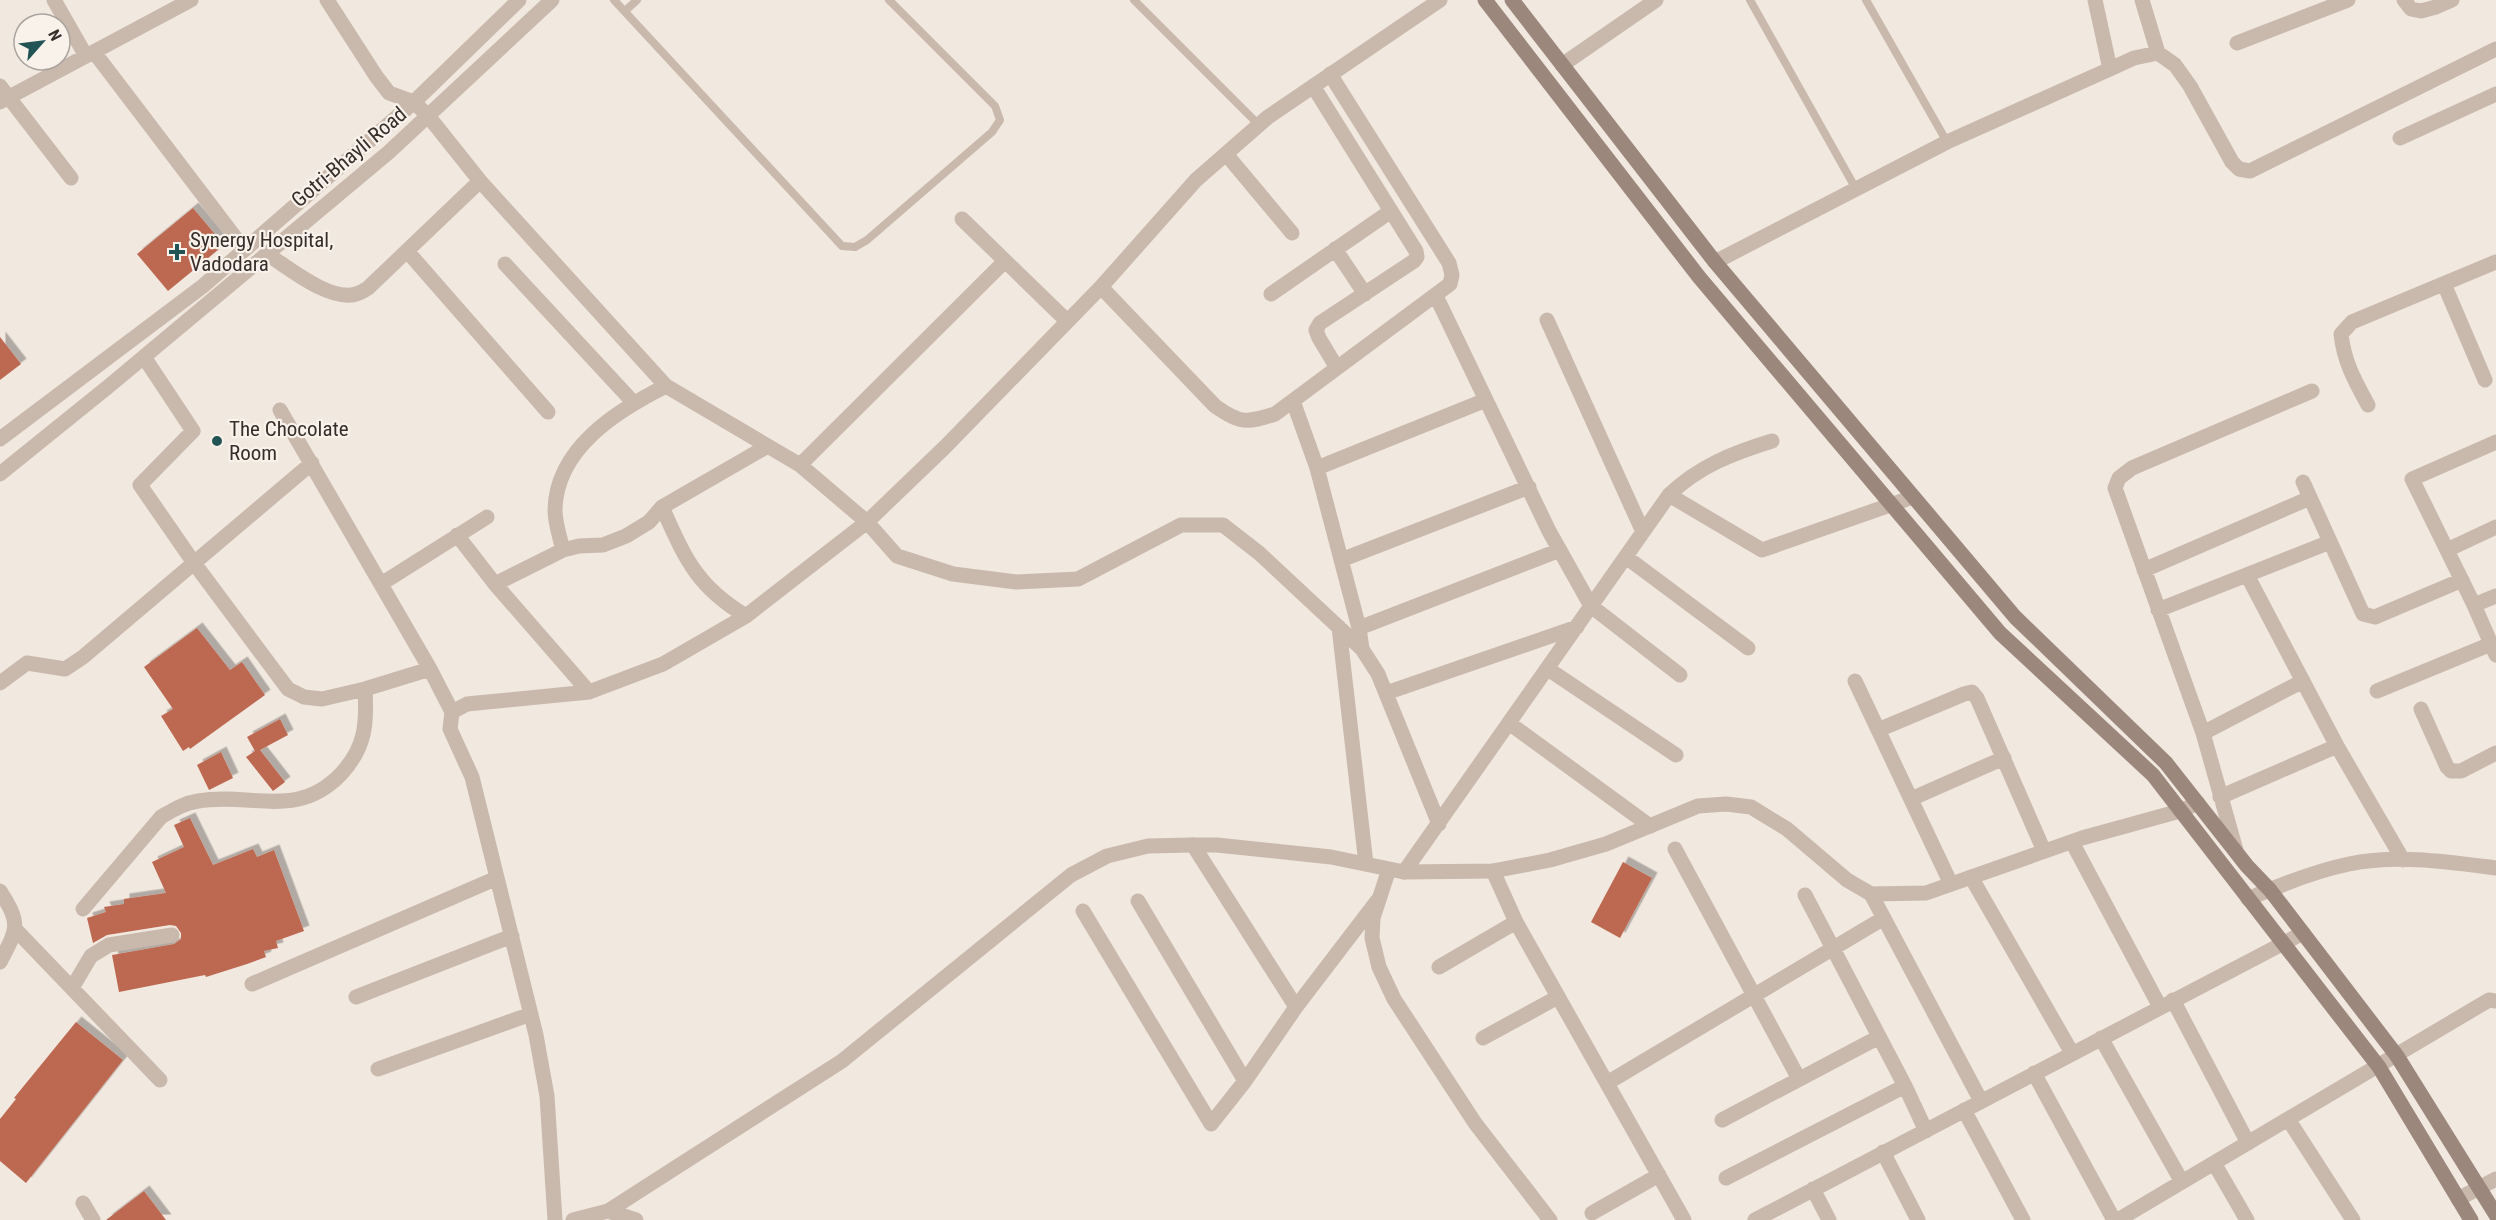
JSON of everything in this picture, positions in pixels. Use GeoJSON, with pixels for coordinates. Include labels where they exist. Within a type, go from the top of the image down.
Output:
{"type":"FeatureCollection","features":[{"type":"Feature","properties":{"kind":"main road"},"geometry":{"type":"LineString","coordinates":[[1485,0],[1699,277],[2000,633],[2153,775],[2379,1067],[2471,1220]]}},
{"type":"Feature","properties":{"kind":"main road"},"geometry":{"type":"LineString","coordinates":[[1512,0],[1715,262],[2015,618],[2166,763],[2247,866],[2270,890],[2397,1056],[2496,1215]]}},
{"type":"Feature","properties":{"kind":"street"},"geometry":{"type":"LineString","coordinates":[[54,0],[90,54],[244,249]]}},
{"type":"Feature","properties":{"kind":"street"},"geometry":{"type":"LineString","coordinates":[[71,178],[3,95],[90,54],[191,0]]}},
{"type":"Feature","properties":{"kind":"street"},"geometry":{"type":"LineString","coordinates":[[327,0],[389,93],[414,102],[429,117],[480,181],[666,386],[800,465],[867,522],[897,556],[953,574],[1016,582],[1078,579],[1181,525],[1223,525],[1259,553],[1362,649],[1378,674],[1438,824]]}},
{"type":"Feature","properties":{"kind":"street","name":"Gotri-Bhayli Road"},"geometry":{"type":"LineString","coordinates":[[0,439],[203,286],[414,102],[519,0]]}},
{"type":"Feature","properties":{"kind":"street","name":"Gotri-Bhayli Road"},"geometry":{"type":"LineString","coordinates":[[0,474],[144,357],[429,117],[552,0]]}},
{"type":"Feature","properties":{"kind":"street"},"geometry":{"type":"LineString","coordinates":[[555,1220],[547,1096],[531,1014],[472,777],[450,729],[449,720],[452,712],[467,704],[589,692],[663,664],[746,616],[867,522],[945,447],[1101,287],[1196,180],[1259,125],[1440,0]]}},
{"type":"Feature","properties":{"kind":"street"},"geometry":{"type":"LineString","coordinates":[[1562,64],[1656,0]]}},
{"type":"Feature","properties":{"kind":"street"},"geometry":{"type":"LineString","coordinates":[[2095,0],[2110,69]]}},
{"type":"Feature","properties":{"kind":"street"},"geometry":{"type":"LineString","coordinates":[[2142,0],[2158,53],[2175,65],[2190,86],[2232,162],[2239,169],[2250,171],[2496,49]]}},
{"type":"Feature","properties":{"kind":"street"},"geometry":{"type":"LineString","coordinates":[[2237,44],[2348,0]]}},
{"type":"Feature","properties":{"kind":"street"},"geometry":{"type":"LineString","coordinates":[[2404,0],[2411,9],[2421,11],[2452,0]]}},
{"type":"Feature","properties":{"kind":"street"},"geometry":{"type":"LineString","coordinates":[[1715,262],[1947,142],[2134,58],[2158,53]]}},
{"type":"Feature","properties":{"kind":"street"},"geometry":{"type":"LineString","coordinates":[[1101,287],[1215,406],[1231,417],[1249,422],[1275,414],[1450,284],[1452,275],[1449,263],[1330,74]]}},
{"type":"Feature","properties":{"kind":"street"},"geometry":{"type":"LineString","coordinates":[[1313,86],[1416,250],[1417,257],[1320,323],[1316,330],[1337,368]]}},
{"type":"Feature","properties":{"kind":"street"},"geometry":{"type":"LineString","coordinates":[[2400,138],[2496,94]]}},
{"type":"Feature","properties":{"kind":"street"},"geometry":{"type":"LineString","coordinates":[[1226,154],[1292,233]]}},
{"type":"Feature","properties":{"kind":"street"},"geometry":{"type":"LineString","coordinates":[[267,254],[327,291],[341,295],[355,294],[368,288],[480,181]]}},
{"type":"Feature","properties":{"kind":"street"},"geometry":{"type":"LineString","coordinates":[[1271,294],[1391,210]]}},
{"type":"Feature","properties":{"kind":"street"},"geometry":{"type":"LineString","coordinates":[[962,219],[1067,321]]}},
{"type":"Feature","properties":{"kind":"street"},"geometry":{"type":"LineString","coordinates":[[1335,249],[1365,294]]}},
{"type":"Feature","properties":{"kind":"street"},"geometry":{"type":"LineString","coordinates":[[407,251],[548,412]]}},
{"type":"Feature","properties":{"kind":"street"},"geometry":{"type":"LineString","coordinates":[[800,465],[1005,261]]}},
{"type":"Feature","properties":{"kind":"street"},"geometry":{"type":"LineString","coordinates":[[2368,405],[2350,374],[2343,353],[2342,334],[2352,322],[2496,262]]}},
{"type":"Feature","properties":{"kind":"street"},"geometry":{"type":"LineString","coordinates":[[505,264],[633,402]]}},
{"type":"Feature","properties":{"kind":"street"},"geometry":{"type":"LineString","coordinates":[[2444,284],[2485,380]]}},
{"type":"Feature","properties":{"kind":"street"},"geometry":{"type":"LineString","coordinates":[[1436,296],[1528,488],[1591,606],[1680,675]]}},
{"type":"Feature","properties":{"kind":"street"},"geometry":{"type":"LineString","coordinates":[[1547,320],[1643,532]]}},
{"type":"Feature","properties":{"kind":"street"},"geometry":{"type":"LineString","coordinates":[[144,357],[193,431],[140,485],[194,563],[288,689],[304,697],[322,699],[365,689],[430,669]]}},
{"type":"Feature","properties":{"kind":"street"},"geometry":{"type":"LineString","coordinates":[[563,550],[555,510],[558,484],[573,454],[593,434],[633,402],[666,386]]}},
{"type":"Feature","properties":{"kind":"street"},"geometry":{"type":"LineString","coordinates":[[2236,850],[2203,732],[2115,488],[2119,477],[2132,468],[2312,391]]}},
{"type":"Feature","properties":{"kind":"street"},"geometry":{"type":"LineString","coordinates":[[1293,400],[1317,468],[1359,628],[1362,649]]}},
{"type":"Feature","properties":{"kind":"street"},"geometry":{"type":"LineString","coordinates":[[1317,468],[1486,400]]}},
{"type":"Feature","properties":{"kind":"street"},"geometry":{"type":"LineString","coordinates":[[280,410],[430,669],[452,712]]}},
{"type":"Feature","properties":{"kind":"street"},"geometry":{"type":"LineString","coordinates":[[1083,911],[1211,1124],[1377,901],[1397,870],[1438,824],[1670,495],[1683,482],[1707,465],[1772,441]]}},
{"type":"Feature","properties":{"kind":"street"},"geometry":{"type":"LineString","coordinates":[[2377,691],[2494,650],[2412,479],[2496,442]]}},
{"type":"Feature","properties":{"kind":"street"},"geometry":{"type":"LineString","coordinates":[[495,584],[563,550],[579,546],[603,545],[626,536],[649,522],[662,507],[766,447]]}},
{"type":"Feature","properties":{"kind":"street"},"geometry":{"type":"LineString","coordinates":[[0,683],[27,663],[65,669],[83,657],[312,464]]}},
{"type":"Feature","properties":{"kind":"street"},"geometry":{"type":"LineString","coordinates":[[2303,482],[2363,614],[2375,617],[2462,580]]}},
{"type":"Feature","properties":{"kind":"street"},"geometry":{"type":"LineString","coordinates":[[1341,560],[1528,488]]}},
{"type":"Feature","properties":{"kind":"street"},"geometry":{"type":"LineString","coordinates":[[1670,495],[1762,550],[1913,496]]}},
{"type":"Feature","properties":{"kind":"street"},"geometry":{"type":"LineString","coordinates":[[2144,570],[2310,498]]}},
{"type":"Feature","properties":{"kind":"street"},"geometry":{"type":"LineString","coordinates":[[662,507],[694,571],[720,601],[746,616]]}},
{"type":"Feature","properties":{"kind":"street"},"geometry":{"type":"LineString","coordinates":[[381,584],[487,517]]}},
{"type":"Feature","properties":{"kind":"street"},"geometry":{"type":"LineString","coordinates":[[2447,550],[2496,527]]}},
{"type":"Feature","properties":{"kind":"street"},"geometry":{"type":"LineString","coordinates":[[457,535],[495,584],[589,692]]}},
{"type":"Feature","properties":{"kind":"street"},"geometry":{"type":"LineString","coordinates":[[2158,610],[2330,542]]}},
{"type":"Feature","properties":{"kind":"street"},"geometry":{"type":"LineString","coordinates":[[1359,628],[1560,550]]}},
{"type":"Feature","properties":{"kind":"street"},"geometry":{"type":"LineString","coordinates":[[1626,557],[1748,648]]}},
{"type":"Feature","properties":{"kind":"street"},"geometry":{"type":"LineString","coordinates":[[2247,575],[2337,746],[2403,860]]}},
{"type":"Feature","properties":{"kind":"street"},"geometry":{"type":"LineString","coordinates":[[2474,605],[2496,596]]}},
{"type":"Feature","properties":{"kind":"street"},"geometry":{"type":"LineString","coordinates":[[1339,627],[1366,864]]}},
{"type":"Feature","properties":{"kind":"street"},"geometry":{"type":"LineString","coordinates":[[1386,693],[1577,627]]}},
{"type":"Feature","properties":{"kind":"street"},"geometry":{"type":"LineString","coordinates":[[1548,669],[1676,755]]}},
{"type":"Feature","properties":{"kind":"street"},"geometry":{"type":"LineString","coordinates":[[1855,681],[1951,885]]}},
{"type":"Feature","properties":{"kind":"street"},"geometry":{"type":"LineString","coordinates":[[2203,732],[2303,681]]}},
{"type":"Feature","properties":{"kind":"street"},"geometry":{"type":"LineString","coordinates":[[83,909],[161,817],[178,807],[199,801],[272,803],[297,801],[314,795],[334,782],[345,770],[364,736],[367,717],[365,689]]}},
{"type":"Feature","properties":{"kind":"street"},"geometry":{"type":"LineString","coordinates":[[1878,730],[1964,693],[1972,692],[1977,698],[2044,851]]}},
{"type":"Feature","properties":{"kind":"street"},"geometry":{"type":"LineString","coordinates":[[2421,709],[2447,767],[2451,771],[2461,771],[2496,753]]}},
{"type":"Feature","properties":{"kind":"street"},"geometry":{"type":"LineString","coordinates":[[1509,723],[1650,826]]}},
{"type":"Feature","properties":{"kind":"street"},"geometry":{"type":"LineString","coordinates":[[2220,797],[2337,746]]}},
{"type":"Feature","properties":{"kind":"street"},"geometry":{"type":"LineString","coordinates":[[1911,799],[2004,758]]}},
{"type":"Feature","properties":{"kind":"street"},"geometry":{"type":"LineString","coordinates":[[573,1220],[608,1211],[842,1061],[1071,875],[1107,856],[1148,846],[1216,845],[1331,857],[1397,870],[1493,872],[1550,860],[1606,844],[1698,806],[1726,804],[1751,807],[1788,829],[1847,880],[1871,894],[1926,893],[2044,851],[2180,811],[2198,803]]}},
{"type":"Feature","properties":{"kind":"street"},"geometry":{"type":"LineString","coordinates":[[2072,842],[2248,1143]]}},
{"type":"Feature","properties":{"kind":"street"},"geometry":{"type":"LineString","coordinates":[[1193,845],[1296,1007]]}},
{"type":"Feature","properties":{"kind":"street"},"geometry":{"type":"LineString","coordinates":[[1675,849],[1799,1079]]}},
{"type":"Feature","properties":{"kind":"street"},"geometry":{"type":"LineString","coordinates":[[2248,899],[2348,864],[2403,860],[2496,868]]}},
{"type":"Feature","properties":{"kind":"street"},"geometry":{"type":"LineString","coordinates":[[1493,872],[1516,922],[1684,1220]]}},
{"type":"Feature","properties":{"kind":"street"},"geometry":{"type":"LineString","coordinates":[[1971,877],[2072,1053]]}},
{"type":"Feature","properties":{"kind":"street"},"geometry":{"type":"LineString","coordinates":[[252,984],[496,878]]}},
{"type":"Feature","properties":{"kind":"street"},"geometry":{"type":"LineString","coordinates":[[0,891],[12,910],[16,930],[160,1080]]}},
{"type":"Feature","properties":{"kind":"street"},"geometry":{"type":"LineString","coordinates":[[1871,894],[1981,1101]]}},
{"type":"Feature","properties":{"kind":"street"},"geometry":{"type":"LineString","coordinates":[[1805,895],[1905,1086],[1926,1131]]}},
{"type":"Feature","properties":{"kind":"street"},"geometry":{"type":"LineString","coordinates":[[1138,901],[1245,1081]]}},
{"type":"Feature","properties":{"kind":"street"},"geometry":{"type":"LineString","coordinates":[[1377,901],[1372,918],[1372,938],[1379,967],[1394,999],[1475,1123],[1550,1220]]}},
{"type":"Feature","properties":{"kind":"street"},"geometry":{"type":"LineString","coordinates":[[1607,1083],[1884,918]]}},
{"type":"Feature","properties":{"kind":"street"},"geometry":{"type":"LineString","coordinates":[[1440,968],[1516,922]]}},
{"type":"Feature","properties":{"kind":"street"},"geometry":{"type":"LineString","coordinates":[[0,962],[16,930]]}},
{"type":"Feature","properties":{"kind":"street"},"geometry":{"type":"LineString","coordinates":[[1755,1220],[2303,933]]}},
{"type":"Feature","properties":{"kind":"street"},"geometry":{"type":"LineString","coordinates":[[72,988],[91,956],[109,945],[172,935]]}},
{"type":"Feature","properties":{"kind":"street"},"geometry":{"type":"LineString","coordinates":[[356,997],[512,936]]}},
{"type":"Feature","properties":{"kind":"street"},"geometry":{"type":"LineString","coordinates":[[1483,1038],[1558,997]]}},
{"type":"Feature","properties":{"kind":"street"},"geometry":{"type":"LineString","coordinates":[[2034,1073],[2116,1220],[2141,1214],[2182,1182],[2489,1000],[2496,1001]]}},
{"type":"Feature","properties":{"kind":"street"},"geometry":{"type":"LineString","coordinates":[[378,1069],[531,1014]]}},
{"type":"Feature","properties":{"kind":"street"},"geometry":{"type":"LineString","coordinates":[[1722,1120],[1879,1037]]}},
{"type":"Feature","properties":{"kind":"street"},"geometry":{"type":"LineString","coordinates":[[2101,1038],[2182,1182]]}},
{"type":"Feature","properties":{"kind":"street"},"geometry":{"type":"LineString","coordinates":[[1726,1178],[1905,1086]]}},
{"type":"Feature","properties":{"kind":"street"},"geometry":{"type":"LineString","coordinates":[[1964,1110],[2023,1220]]}},
{"type":"Feature","properties":{"kind":"street"},"geometry":{"type":"LineString","coordinates":[[2288,1119],[2353,1220]]}},
{"type":"Feature","properties":{"kind":"street"},"geometry":{"type":"LineString","coordinates":[[1883,1152],[1918,1220]]}},
{"type":"Feature","properties":{"kind":"street"},"geometry":{"type":"LineString","coordinates":[[2214,1163],[2247,1220]]}},
{"type":"Feature","properties":{"kind":"street"},"geometry":{"type":"LineString","coordinates":[[1592,1213],[1659,1175]]}},
{"type":"Feature","properties":{"kind":"street"},"geometry":{"type":"LineString","coordinates":[[2458,1198],[2496,1179]]}},
{"type":"Feature","properties":{"kind":"street"},"geometry":{"type":"LineString","coordinates":[[1813,1189],[1829,1220]]}},
{"type":"Feature","properties":{"kind":"street"},"geometry":{"type":"LineString","coordinates":[[83,1203],[93,1220]]}},
{"type":"Feature","properties":{"kind":"street"},"geometry":{"type":"LineString","coordinates":[[608,1211],[636,1220]]}},
{"type":"Feature","properties":{"kind":"lane"},"geometry":{"type":"LineString","coordinates":[[614,0],[842,246],[855,247],[867,240],[992,132],[1000,120],[994,106],[889,0]]}},
{"type":"Feature","properties":{"kind":"lane"},"geometry":{"type":"LineString","coordinates":[[624,11],[637,0]]}},
{"type":"Feature","properties":{"kind":"lane"},"geometry":{"type":"LineString","coordinates":[[1134,0],[1259,125]]}},
{"type":"Feature","properties":{"kind":"lane"},"geometry":{"type":"LineString","coordinates":[[1750,0],[1856,189]]}},
{"type":"Feature","properties":{"kind":"lane"},"geometry":{"type":"LineString","coordinates":[[1866,0],[1947,142]]}},
{"type":"Feature","properties":{"kind":"building"},"geometry":{"type":"Polygon","coordinates":[[[193,208],[224,245],[168,291],[137,254],[193,208]]]}},
{"type":"Feature","properties":{"kind":"building"},"geometry":{"type":"Polygon","coordinates":[[[0,337],[21,364],[0,380],[0,337]]]}},
{"type":"Feature","properties":{"kind":"building"},"geometry":{"type":"Polygon","coordinates":[[[197,628],[230,670],[242,662],[265,695],[190,749],[189,747],[183,751],[161,716],[173,709],[144,667],[197,628]]]}},
{"type":"Feature","properties":{"kind":"building"},"geometry":{"type":"Polygon","coordinates":[[[280,719],[288,735],[260,750],[285,782],[273,791],[246,757],[255,751],[247,737],[280,719]]]}},
{"type":"Feature","properties":{"kind":"building"},"geometry":{"type":"Polygon","coordinates":[[[221,752],[233,778],[209,790],[197,765],[221,752]]]}},
{"type":"Feature","properties":{"kind":"building"},"geometry":{"type":"Polygon","coordinates":[[[190,818],[213,865],[253,849],[257,857],[274,850],[304,931],[276,941],[278,948],[264,951],[266,957],[247,964],[206,977],[205,975],[119,992],[112,955],[174,944],[181,939],[181,933],[176,926],[170,925],[107,935],[93,943],[87,918],[106,912],[104,907],[124,904],[124,899],[166,893],[152,862],[184,847],[174,825],[190,818]]]}},
{"type":"Feature","properties":{"kind":"building"},"geometry":{"type":"Polygon","coordinates":[[[1623,862],[1652,878],[1620,938],[1591,922],[1623,862]]]}},
{"type":"Feature","properties":{"kind":"building"},"geometry":{"type":"Polygon","coordinates":[[[76,1022],[123,1060],[26,1183],[0,1161],[0,1119],[16,1099],[14,1098],[76,1022]]]}},
{"type":"Feature","properties":{"kind":"building"},"geometry":{"type":"Polygon","coordinates":[[[144,1191],[166,1220],[106,1220],[144,1191]]]}},
{"type":"Feature","properties":{"kind":"place","name":"Synergy Hospital, Vadodara"},"geometry":{"type":"Point","coordinates":[177,252]}},
{"type":"Feature","properties":{"kind":"place","name":"The Chocolate Room"},"geometry":{"type":"Point","coordinates":[217,441]}}]}
